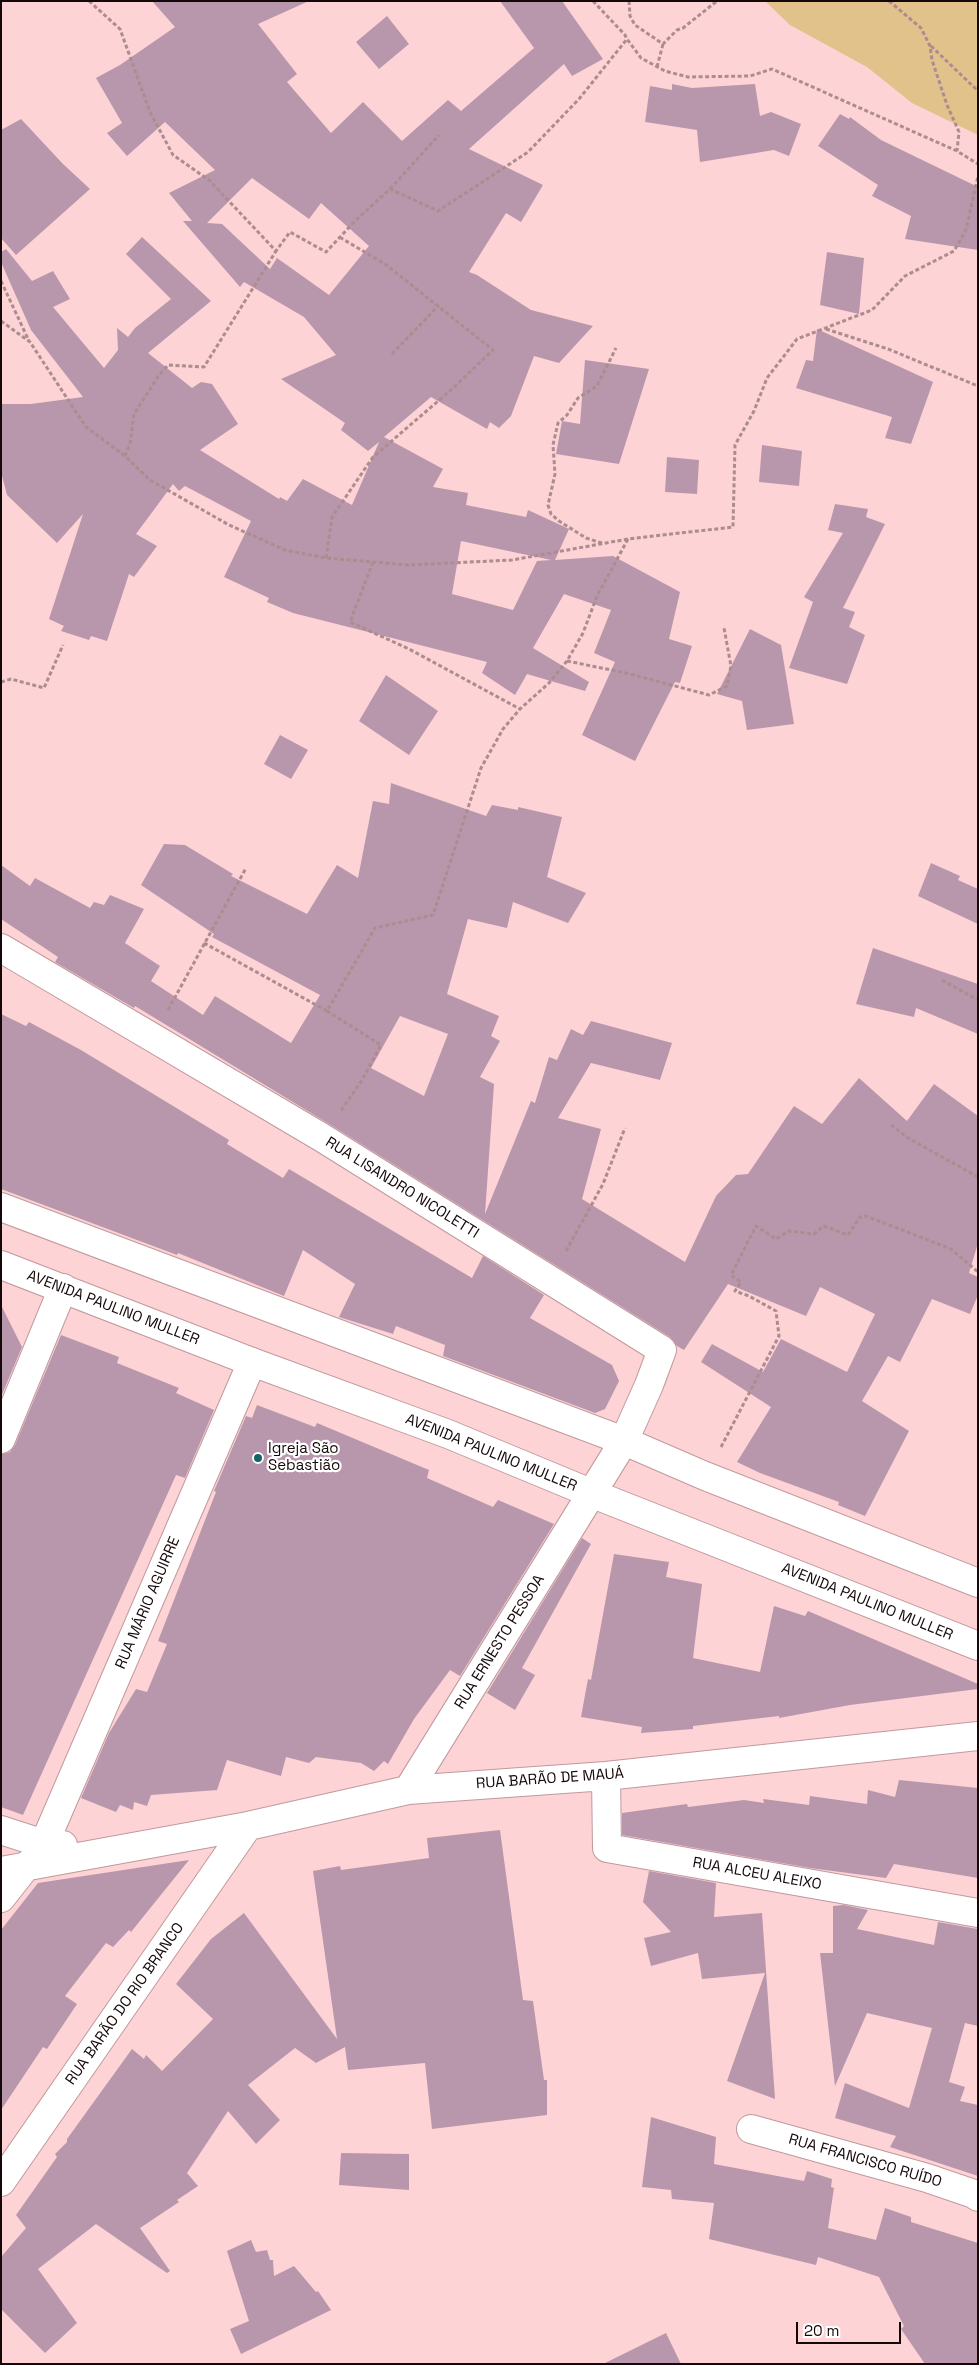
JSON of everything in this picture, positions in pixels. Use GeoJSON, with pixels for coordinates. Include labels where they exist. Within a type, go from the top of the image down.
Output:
{"type":"FeatureCollection","features":[{"type":"Feature","properties":{"kind":"street","name":"RUA LISANDRO NICOLETTI"},"geometry":{"type":"LineString","coordinates":[[1,948],[321,1137],[662,1350],[649,1386],[624,1441],[593,1494]]}},
{"type":"Feature","properties":{"kind":"street"},"geometry":{"type":"LineString","coordinates":[[1,1207],[624,1441],[706,1476],[978,1584]]}},
{"type":"Feature","properties":{"kind":"street","name":"AVENIDA PAULINO MULLER"},"geometry":{"type":"LineString","coordinates":[[1,1265],[252,1362],[448,1434],[593,1494],[978,1646]]}},
{"type":"Feature","properties":{"kind":"street"},"geometry":{"type":"LineString","coordinates":[[1,1439],[63,1288]]}},
{"type":"Feature","properties":{"kind":"street","name":"RUA MÁRIO AGUIRRE"},"geometry":{"type":"LineString","coordinates":[[44,1844],[252,1362]]}},
{"type":"Feature","properties":{"kind":"street","name":"RUA ERNESTO PESSOA"},"geometry":{"type":"LineString","coordinates":[[408,1790],[593,1494]]}},
{"type":"Feature","properties":{"kind":"street","name":"RUA BARÃO DE MAUÁ"},"geometry":{"type":"LineString","coordinates":[[127,1849],[248,1826],[408,1790],[606,1776],[978,1736]]}},
{"type":"Feature","properties":{"kind":"street","name":"RUA ALCEU ALEIXO"},"geometry":{"type":"LineString","coordinates":[[606,1776],[607,1848],[978,1913]]}},
{"type":"Feature","properties":{"kind":"street","name":"RUA BARÃO DO RIO BRANCO"},"geometry":{"type":"LineString","coordinates":[[1,2182],[248,1826]]}},
{"type":"Feature","properties":{"kind":"street"},"geometry":{"type":"LineString","coordinates":[[1,1830],[44,1844],[127,1849]]}},
{"type":"Feature","properties":{"kind":"street"},"geometry":{"type":"LineString","coordinates":[[1,1898],[14,1868],[127,1849]]}},
{"type":"Feature","properties":{"kind":"street","name":"RUA FRANCISCO RUÍDO"},"geometry":{"type":"LineString","coordinates":[[751,2129],[927,2178],[978,2197]]}},
{"type":"Feature","properties":{"kind":"path"},"geometry":{"type":"LineString","coordinates":[[89,1],[120,29],[150,112],[173,155],[209,180],[276,251]]}},
{"type":"Feature","properties":{"kind":"path"},"geometry":{"type":"LineString","coordinates":[[594,1],[625,35],[641,58],[664,71],[688,77],[750,76],[772,69],[957,151],[978,164]]}},
{"type":"Feature","properties":{"kind":"path"},"geometry":{"type":"LineString","coordinates":[[629,1],[630,16],[635,25],[663,44]]}},
{"type":"Feature","properties":{"kind":"path"},"geometry":{"type":"LineString","coordinates":[[658,67],[663,44],[677,30],[683,28],[717,1]]}},
{"type":"Feature","properties":{"kind":"path"},"geometry":{"type":"LineString","coordinates":[[889,1],[921,28],[930,46],[932,60],[947,105],[959,132],[957,151]]}},
{"type":"Feature","properties":{"kind":"path"},"geometry":{"type":"LineString","coordinates":[[390,189],[438,211],[528,152],[579,99],[626,39]]}},
{"type":"Feature","properties":{"kind":"path"},"geometry":{"type":"LineString","coordinates":[[930,46],[978,91]]}},
{"type":"Feature","properties":{"kind":"path"},"geometry":{"type":"LineString","coordinates":[[125,456],[130,444],[134,414],[159,375],[168,365],[204,367],[276,251],[290,232],[326,252],[355,221],[390,189],[438,135]]}},
{"type":"Feature","properties":{"kind":"path"},"geometry":{"type":"LineString","coordinates":[[1,282],[30,342],[86,427],[125,456],[150,480],[229,525],[284,550],[326,558],[408,565],[512,560],[628,539],[734,527],[735,444],[754,412],[767,378],[797,339],[872,310],[905,276],[954,251],[966,230],[978,176]]}},
{"type":"Feature","properties":{"kind":"path"},"geometry":{"type":"LineString","coordinates":[[326,558],[332,518],[373,457],[451,390],[492,350],[439,305],[385,264],[341,238]]}},
{"type":"Feature","properties":{"kind":"path"},"geometry":{"type":"LineString","coordinates":[[392,354],[439,305]]}},
{"type":"Feature","properties":{"kind":"path"},"geometry":{"type":"LineString","coordinates":[[1,321],[30,342]]}},
{"type":"Feature","properties":{"kind":"path"},"geometry":{"type":"LineString","coordinates":[[826,329],[888,349],[978,386]]}},
{"type":"Feature","properties":{"kind":"path"},"geometry":{"type":"LineString","coordinates":[[603,543],[586,538],[559,521],[551,514],[548,505],[555,474],[553,445],[558,423],[567,415],[578,398],[597,386],[616,348]]}},
{"type":"Feature","properties":{"kind":"path"},"geometry":{"type":"LineString","coordinates":[[327,1011],[375,928],[433,915],[481,768],[504,729],[520,709],[549,683],[567,661],[583,632],[597,596],[628,539]]}},
{"type":"Feature","properties":{"kind":"path"},"geometry":{"type":"LineString","coordinates":[[373,562],[350,622],[409,649],[520,709]]}},
{"type":"Feature","properties":{"kind":"path"},"geometry":{"type":"LineString","coordinates":[[567,661],[626,673],[709,695],[727,686],[731,666],[724,628]]}},
{"type":"Feature","properties":{"kind":"path"},"geometry":{"type":"LineString","coordinates":[[1,682],[11,679],[44,688],[62,645]]}},
{"type":"Feature","properties":{"kind":"path"},"geometry":{"type":"LineString","coordinates":[[153,1038],[246,868]]}},
{"type":"Feature","properties":{"kind":"path"},"geometry":{"type":"LineString","coordinates":[[204,943],[327,1011],[381,1045],[362,1080],[321,1137]]}},
{"type":"Feature","properties":{"kind":"path"},"geometry":{"type":"LineString","coordinates":[[942,980],[978,1000]]}},
{"type":"Feature","properties":{"kind":"path"},"geometry":{"type":"LineString","coordinates":[[891,1125],[908,1138],[978,1177]]}},
{"type":"Feature","properties":{"kind":"path"},"geometry":{"type":"LineString","coordinates":[[548,1280],[602,1184],[625,1128]]}},
{"type":"Feature","properties":{"kind":"path"},"geometry":{"type":"LineString","coordinates":[[706,1476],[779,1336],[776,1311],[749,1296],[735,1291],[741,1282],[731,1275],[756,1226],[776,1239],[789,1231],[814,1234],[824,1226],[848,1235],[860,1216],[866,1216],[952,1249],[978,1272]]}},
{"type":"Feature","properties":{"kind":"shaded area"},"geometry":{"type":"Polygon","coordinates":[[[765,1],[978,1],[978,135],[912,103],[867,67],[790,25],[765,1]]]}},
{"type":"Feature","properties":{"kind":"building"},"geometry":{"type":"Polygon","coordinates":[[[152,1],[309,1],[258,24],[297,74],[287,82],[331,133],[363,102],[402,141],[448,100],[461,111],[534,48],[500,1],[562,1],[603,59],[572,76],[564,64],[469,149],[543,185],[521,222],[506,213],[469,272],[477,275],[531,310],[593,326],[559,363],[534,356],[511,416],[499,428],[490,422],[487,429],[431,397],[384,437],[443,469],[433,487],[468,493],[466,505],[526,517],[528,510],[569,529],[555,560],[613,556],[680,592],[669,639],[692,646],[680,683],[675,682],[635,761],[582,735],[615,662],[594,653],[611,610],[564,594],[533,648],[589,682],[585,691],[527,674],[515,695],[482,673],[487,662],[293,613],[267,602],[269,598],[224,577],[251,521],[185,486],[179,491],[173,484],[136,534],[157,546],[134,577],[129,574],[107,641],[91,636],[89,640],[61,631],[64,626],[49,619],[83,514],[57,543],[7,495],[1,472],[1,404],[31,404],[83,397],[31,330],[1,262],[1,252],[6,249],[32,281],[53,271],[70,299],[53,307],[104,368],[118,350],[117,328],[128,337],[135,328],[171,299],[126,254],[142,237],[211,301],[148,353],[192,388],[201,382],[212,384],[238,424],[200,450],[279,499],[280,497],[287,501],[303,479],[352,505],[379,442],[368,451],[341,430],[345,423],[281,379],[336,355],[304,317],[244,282],[240,287],[183,221],[192,221],[169,193],[215,170],[165,122],[127,156],[107,133],[122,123],[96,78],[120,65],[175,27],[152,1]],[[252,178],[207,223],[222,224],[270,269],[277,258],[329,295],[369,246],[321,203],[309,219],[252,178]],[[461,541],[452,594],[513,610],[537,561],[551,560],[461,541]]]}},
{"type":"Feature","properties":{"kind":"building"},"geometry":{"type":"Polygon","coordinates":[[[387,16],[409,44],[379,69],[356,42],[387,16]]]}},
{"type":"Feature","properties":{"kind":"building"},"geometry":{"type":"Polygon","coordinates":[[[672,84],[692,88],[755,84],[760,116],[771,112],[801,124],[789,156],[774,150],[700,162],[697,130],[645,122],[650,86],[672,90],[672,84]]]}},
{"type":"Feature","properties":{"kind":"building"},"geometry":{"type":"Polygon","coordinates":[[[840,114],[849,119],[850,117],[881,140],[978,187],[978,250],[905,239],[911,216],[872,196],[878,185],[818,146],[840,114]]]}},
{"type":"Feature","properties":{"kind":"building"},"geometry":{"type":"Polygon","coordinates":[[[21,119],[63,164],[90,189],[16,255],[1,238],[1,130],[21,119]]]}},
{"type":"Feature","properties":{"kind":"building"},"geometry":{"type":"Polygon","coordinates":[[[827,252],[864,258],[859,314],[820,305],[827,252]]]}},
{"type":"Feature","properties":{"kind":"building"},"geometry":{"type":"Polygon","coordinates":[[[817,329],[933,382],[911,444],[885,438],[892,417],[796,388],[806,360],[813,361],[817,329]]]}},
{"type":"Feature","properties":{"kind":"building"},"geometry":{"type":"Polygon","coordinates":[[[585,360],[649,369],[619,464],[556,454],[562,421],[580,424],[585,360]]]}},
{"type":"Feature","properties":{"kind":"building"},"geometry":{"type":"Polygon","coordinates":[[[762,445],[802,451],[799,486],[759,482],[762,445]]]}},
{"type":"Feature","properties":{"kind":"building"},"geometry":{"type":"Polygon","coordinates":[[[667,457],[699,460],[697,494],[665,492],[667,457]]]}},
{"type":"Feature","properties":{"kind":"building"},"geometry":{"type":"Polygon","coordinates":[[[835,504],[868,509],[866,517],[885,524],[843,608],[855,612],[849,627],[865,635],[847,684],[789,668],[813,602],[804,597],[843,533],[828,530],[835,504]]]}},
{"type":"Feature","properties":{"kind":"building"},"geometry":{"type":"Polygon","coordinates":[[[750,629],[781,645],[794,724],[747,730],[742,701],[717,694],[750,629]]]}},
{"type":"Feature","properties":{"kind":"building"},"geometry":{"type":"Polygon","coordinates":[[[386,675],[438,711],[409,755],[359,721],[386,675]]]}},
{"type":"Feature","properties":{"kind":"building"},"geometry":{"type":"Polygon","coordinates":[[[280,735],[308,750],[291,779],[264,764],[280,735]]]}},
{"type":"Feature","properties":{"kind":"building"},"geometry":{"type":"Polygon","coordinates":[[[391,783],[486,816],[492,805],[518,810],[518,807],[562,817],[547,877],[586,893],[568,923],[513,902],[507,928],[468,919],[447,994],[499,1016],[491,1036],[500,1041],[480,1077],[494,1084],[485,1214],[531,1101],[535,1103],[549,1057],[557,1060],[571,1029],[583,1035],[591,1021],[672,1043],[660,1080],[591,1063],[558,1118],[601,1129],[582,1199],[685,1262],[716,1196],[736,1175],[748,1174],[794,1106],[822,1124],[859,1078],[907,1121],[934,1084],[978,1116],[978,1243],[969,1273],[978,1277],[978,1295],[970,1314],[932,1299],[900,1362],[888,1356],[862,1401],[909,1431],[865,1516],[838,1505],[839,1502],[760,1473],[737,1462],[771,1407],[701,1362],[712,1344],[763,1372],[781,1339],[847,1372],[875,1314],[820,1287],[806,1316],[728,1284],[684,1350],[677,1346],[670,1337],[329,1124],[135,1006],[134,1008],[55,962],[58,957],[1,919],[1,865],[30,886],[35,878],[90,908],[94,902],[104,905],[110,895],[144,909],[125,943],[160,966],[151,981],[203,1015],[215,996],[291,1043],[320,995],[212,937],[214,934],[141,885],[164,844],[185,845],[233,874],[231,876],[307,914],[337,865],[358,878],[373,801],[389,804],[391,783]],[[400,1016],[371,1068],[424,1096],[448,1034],[400,1016]]]}},
{"type":"Feature","properties":{"kind":"building"},"geometry":{"type":"Polygon","coordinates":[[[931,863],[960,876],[958,880],[978,889],[978,924],[918,896],[931,863]]]}},
{"type":"Feature","properties":{"kind":"building"},"geometry":{"type":"Polygon","coordinates":[[[873,948],[978,984],[978,1034],[916,1008],[914,1017],[856,1004],[873,948]]]}},
{"type":"Feature","properties":{"kind":"building"},"geometry":{"type":"Polygon","coordinates":[[[1,1014],[26,1026],[29,1022],[81,1050],[229,1140],[227,1144],[283,1178],[289,1169],[472,1278],[483,1256],[544,1295],[530,1318],[612,1365],[619,1381],[605,1409],[595,1413],[443,1356],[445,1345],[396,1326],[393,1334],[339,1317],[355,1284],[303,1250],[284,1296],[178,1253],[177,1255],[1,1189],[1,1014]]]}},
{"type":"Feature","properties":{"kind":"building"},"geometry":{"type":"Polygon","coordinates":[[[1,1305],[22,1347],[1,1397],[1,1305]]]}},
{"type":"Feature","properties":{"kind":"building"},"geometry":{"type":"Polygon","coordinates":[[[61,1335],[119,1357],[117,1363],[179,1388],[176,1393],[214,1410],[185,1478],[176,1475],[23,1815],[1,1807],[1,1454],[10,1452],[15,1445],[61,1335]]]}},
{"type":"Feature","properties":{"kind":"building"},"geometry":{"type":"Polygon","coordinates":[[[257,1405],[315,1427],[317,1423],[429,1470],[427,1478],[493,1507],[498,1500],[554,1524],[460,1676],[450,1670],[414,1719],[388,1764],[384,1761],[374,1771],[361,1763],[316,1757],[309,1763],[286,1757],[281,1776],[227,1760],[217,1790],[151,1795],[147,1806],[134,1802],[133,1810],[120,1805],[116,1812],[81,1798],[109,1733],[136,1689],[147,1692],[167,1644],[158,1641],[216,1492],[214,1491],[246,1416],[252,1418],[257,1405]]]}},
{"type":"Feature","properties":{"kind":"building"},"geometry":{"type":"Polygon","coordinates":[[[582,1538],[591,1544],[522,1668],[535,1675],[515,1710],[487,1693],[582,1538]]]}},
{"type":"Feature","properties":{"kind":"building"},"geometry":{"type":"Polygon","coordinates":[[[614,1554],[669,1562],[666,1577],[702,1584],[693,1658],[760,1672],[774,1606],[805,1616],[808,1611],[978,1684],[978,1689],[850,1705],[779,1718],[779,1716],[693,1726],[693,1729],[641,1733],[642,1727],[581,1717],[588,1679],[591,1680],[614,1554]]]}},
{"type":"Feature","properties":{"kind":"building"},"geometry":{"type":"Polygon","coordinates":[[[899,1780],[978,1788],[978,1878],[894,1864],[886,1878],[810,1868],[622,1835],[622,1813],[687,1804],[688,1807],[744,1800],[764,1803],[763,1799],[809,1805],[810,1796],[867,1804],[868,1790],[895,1797],[899,1780]]]}},
{"type":"Feature","properties":{"kind":"building"},"geometry":{"type":"Polygon","coordinates":[[[500,1830],[523,2000],[533,2001],[544,2080],[547,2080],[547,2115],[432,2129],[425,2063],[348,2070],[345,2047],[316,2063],[295,2048],[248,2085],[280,2120],[256,2144],[228,2111],[187,2173],[198,2186],[177,2200],[179,2202],[140,2228],[170,2271],[167,2273],[96,2224],[38,2269],[77,2323],[45,2353],[1,2309],[1,2257],[26,2228],[16,2215],[57,2157],[55,2154],[67,2142],[67,2139],[132,2049],[144,2059],[146,2055],[162,2071],[213,2019],[176,1984],[211,1939],[244,1913],[337,2039],[313,1871],[340,1866],[341,1870],[429,1858],[427,1838],[500,1830]]]}},
{"type":"Feature","properties":{"kind":"building"},"geometry":{"type":"Polygon","coordinates":[[[189,1860],[131,1932],[129,1930],[113,1947],[106,1943],[65,1996],[77,2004],[47,2049],[43,2047],[1,2110],[1,1930],[38,1883],[189,1860]]]}},
{"type":"Feature","properties":{"kind":"building"},"geometry":{"type":"Polygon","coordinates":[[[649,1871],[716,1883],[714,1917],[762,1913],[775,2099],[727,2081],[765,1973],[702,1979],[698,1953],[651,1966],[644,1938],[671,1932],[643,1902],[649,1871]]]}},
{"type":"Feature","properties":{"kind":"building"},"geometry":{"type":"Polygon","coordinates":[[[844,1905],[868,1910],[857,1929],[934,1945],[938,1922],[978,1929],[978,2026],[965,2023],[949,2082],[965,2087],[960,2101],[978,2105],[978,2176],[890,2147],[896,2136],[835,2118],[845,2083],[909,2108],[932,2028],[867,2013],[835,2086],[820,1953],[833,1953],[833,1906],[844,1905]]]}},
{"type":"Feature","properties":{"kind":"building"},"geometry":{"type":"Polygon","coordinates":[[[651,2117],[716,2137],[714,2164],[804,2181],[807,2171],[832,2179],[831,2187],[834,2188],[828,2228],[876,2240],[885,2208],[911,2217],[911,2222],[978,2243],[978,2364],[925,2364],[901,2329],[904,2326],[879,2277],[818,2257],[816,2265],[709,2239],[714,2203],[672,2199],[671,2190],[642,2187],[651,2117]]]}},
{"type":"Feature","properties":{"kind":"building"},"geometry":{"type":"Polygon","coordinates":[[[341,2153],[409,2154],[409,2190],[339,2185],[341,2153]]]}},
{"type":"Feature","properties":{"kind":"building"},"geometry":{"type":"Polygon","coordinates":[[[251,2240],[256,2252],[267,2250],[270,2260],[273,2260],[274,2276],[294,2266],[316,2292],[318,2291],[331,2310],[241,2354],[230,2329],[249,2321],[227,2251],[251,2240]]]}},
{"type":"Feature","properties":{"kind":"building"},"geometry":{"type":"Polygon","coordinates":[[[666,2333],[681,2364],[603,2364],[666,2333]]]}},
{"type":"Feature","properties":{"kind":"place","name":"Igreja São Sebastião"},"geometry":{"type":"Point","coordinates":[258,1458]}}]}
